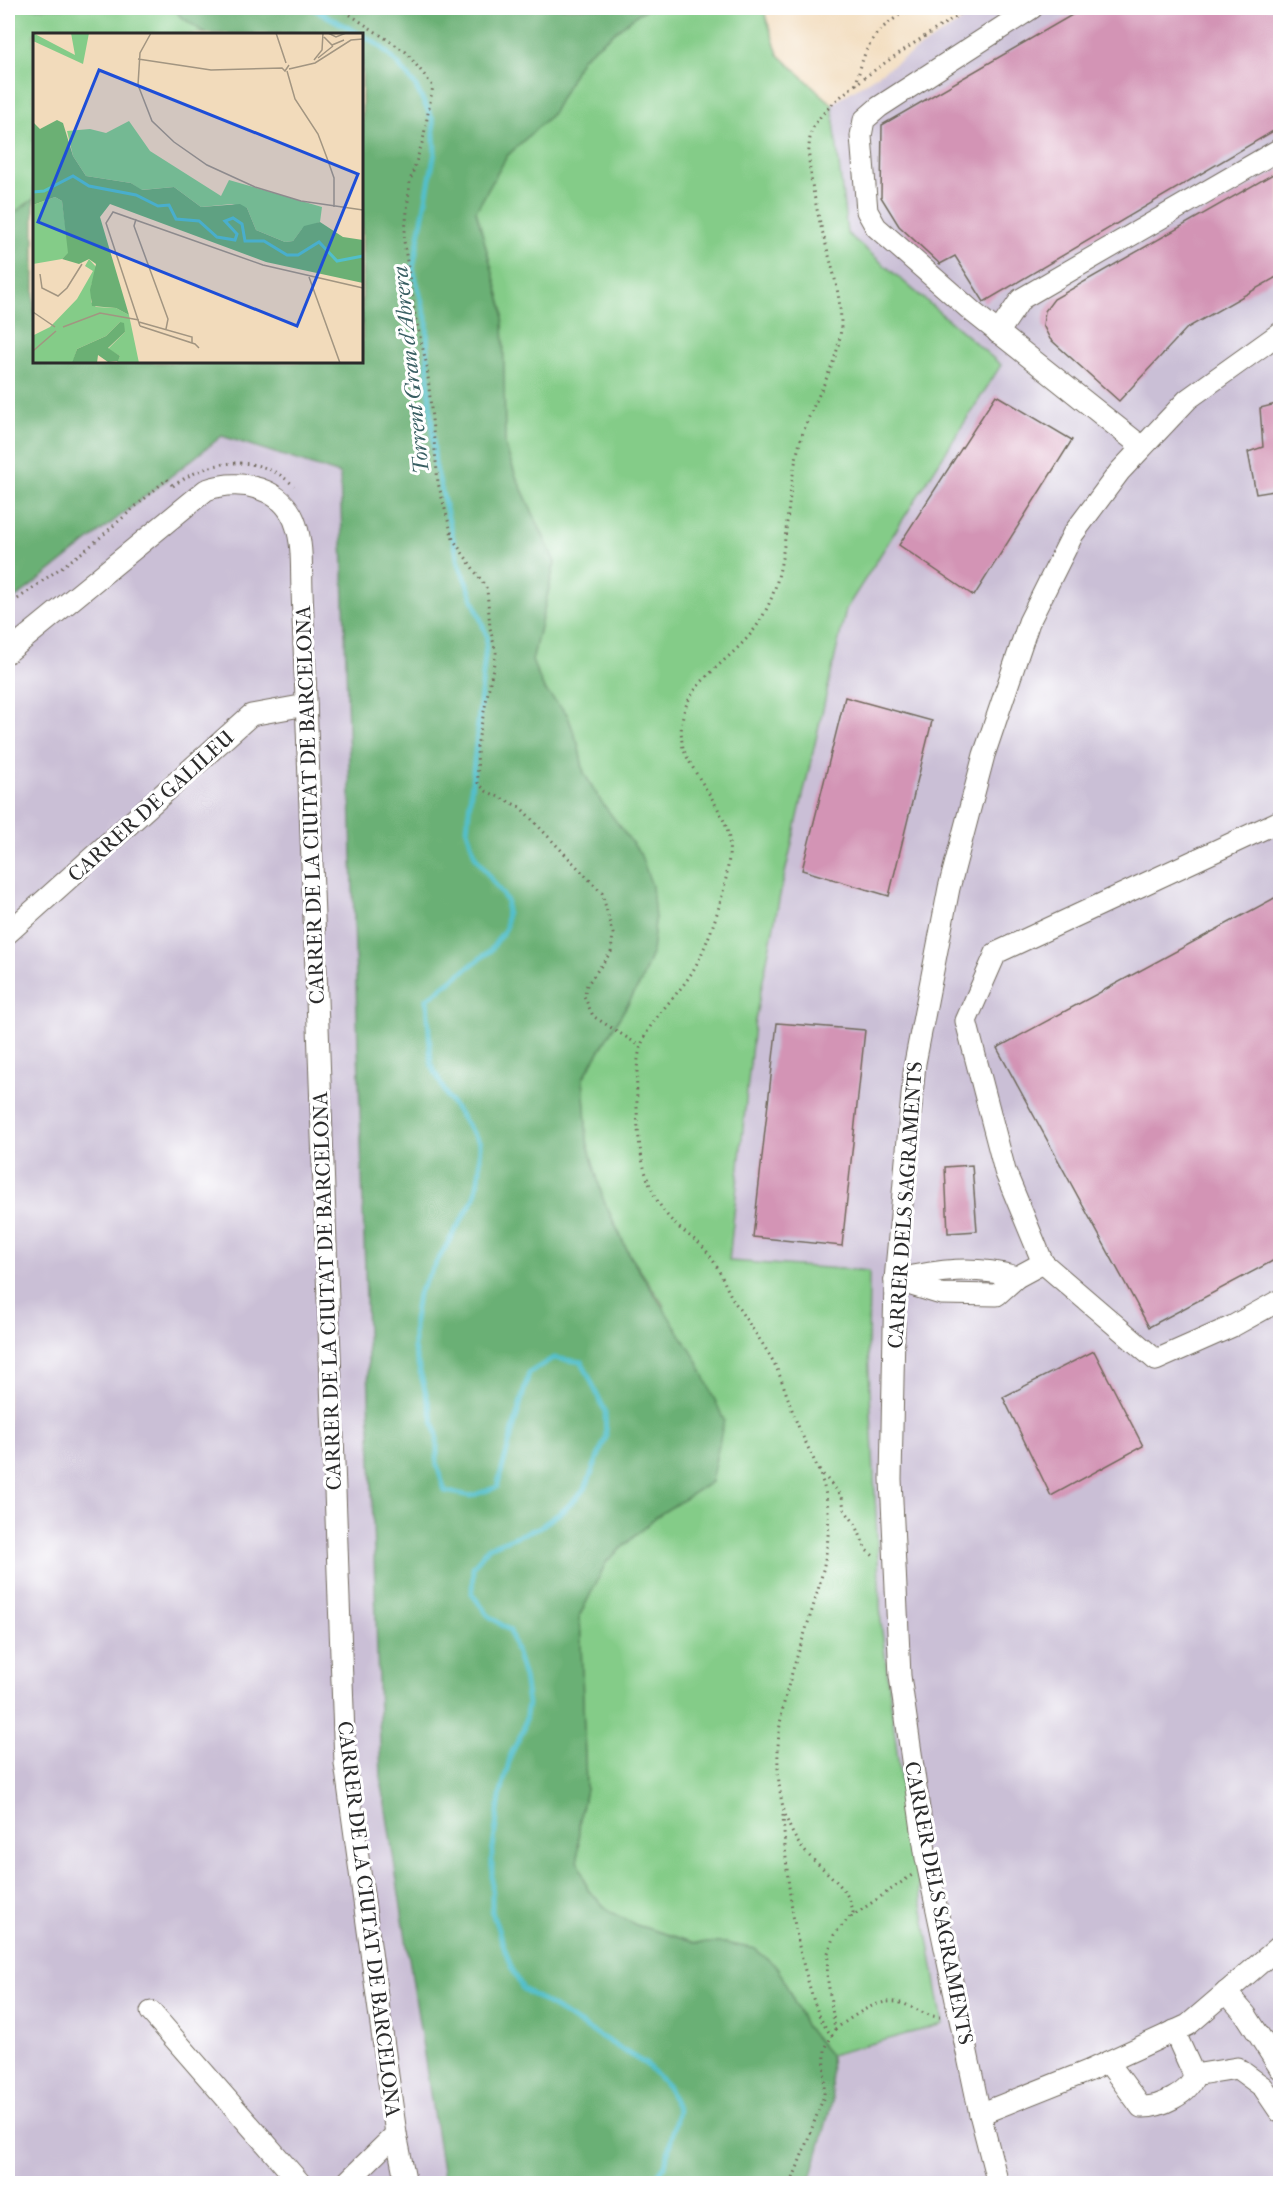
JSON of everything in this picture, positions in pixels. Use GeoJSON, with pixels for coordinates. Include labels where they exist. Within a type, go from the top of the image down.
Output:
{"type":"FeatureCollection","features":[{"type":"Feature","properties":{"kind":"street"},"geometry":{"type":"LineString","coordinates":[[1032,8],[879,107],[864,120],[861,127],[867,212],[876,228],[998,333],[1141,446]]}},
{"type":"Feature","properties":{"kind":"street"},"geometry":{"type":"LineString","coordinates":[[998,333],[1021,298],[1281,149]]}},
{"type":"Feature","properties":{"kind":"street","name":"CARRER DELS SAGRAMENTS"},"geometry":{"type":"LineString","coordinates":[[999,2184],[980,2114],[927,1863],[900,1676],[891,1479],[895,1280],[915,1063],[949,888],[984,755],[1029,622],[1073,534],[1141,446],[1188,399],[1281,333]]}},
{"type":"Feature","properties":{"kind":"street","name":"CARRER DE LA CIUTAT DE BARCELONA"},"geometry":{"type":"LineString","coordinates":[[8,652],[188,503],[215,487],[233,484],[249,485],[277,499],[292,516],[299,542],[347,1785],[396,2134],[406,2184]]}},
{"type":"Feature","properties":{"kind":"street","name":"CARRER DE GALILEU"},"geometry":{"type":"LineString","coordinates":[[8,933],[251,715],[306,705]]}},
{"type":"Feature","properties":{"kind":"street"},"geometry":{"type":"LineString","coordinates":[[1281,821],[996,954],[966,1021],[1005,1171],[1043,1263],[1156,1360],[1233,1326],[1281,1300]]}},
{"type":"Feature","properties":{"kind":"street"},"geometry":{"type":"LineString","coordinates":[[895,1280],[940,1294],[997,1295],[1017,1277],[1043,1263]]}},
{"type":"Feature","properties":{"kind":"street"},"geometry":{"type":"LineString","coordinates":[[980,2114],[1108,2062],[1188,2025],[1281,1946]]}},
{"type":"Feature","properties":{"kind":"street"},"geometry":{"type":"LineString","coordinates":[[1226,1992],[1246,2015],[1281,2068]]}},
{"type":"Feature","properties":{"kind":"street"},"geometry":{"type":"LineString","coordinates":[[151,2012],[301,2184]]}},
{"type":"Feature","properties":{"kind":"street"},"geometry":{"type":"LineString","coordinates":[[1108,2062],[1141,2107],[1159,2104],[1184,2091],[1193,2082],[1194,2075],[1174,2031]]}},
{"type":"Feature","properties":{"kind":"street"},"geometry":{"type":"LineString","coordinates":[[1194,2075],[1236,2068],[1263,2087],[1281,2112]]}},
{"type":"Feature","properties":{"kind":"street"},"geometry":{"type":"LineString","coordinates":[[345,2184],[396,2134]]}},
{"type":"Feature","properties":{"kind":"path"},"geometry":{"type":"LineString","coordinates":[[340,8],[406,52],[433,86],[423,140],[410,181],[404,241],[415,316],[427,366],[438,483],[453,539],[487,589],[490,628],[496,653],[477,746],[478,783],[486,791],[526,812],[602,893],[613,934],[611,952],[587,985],[584,996],[593,1017],[640,1046]]}},
{"type":"Feature","properties":{"kind":"path"},"geometry":{"type":"LineString","coordinates":[[856,85],[860,66],[876,31],[910,8]]}},
{"type":"Feature","properties":{"kind":"path"},"geometry":{"type":"LineString","coordinates":[[832,2036],[820,2021],[795,1937],[786,1871],[783,1808],[777,1755],[779,1721],[797,1651],[826,1562],[828,1530],[825,1499],[817,1469],[775,1364],[731,1294],[711,1257],[698,1242],[678,1227],[652,1193],[642,1160],[639,1132],[637,1105],[640,1046],[652,1025],[694,967],[716,909],[727,870],[729,850],[727,829],[688,761],[683,748],[681,724],[687,700],[755,628],[773,593],[779,574],[800,439],[834,355],[841,326],[840,311],[813,187],[812,132],[826,110],[856,85],[969,8]]}},
{"type":"Feature","properties":{"kind":"path"},"geometry":{"type":"LineString","coordinates":[[8,606],[88,548],[167,479],[173,486]]}},
{"type":"Feature","properties":{"kind":"path"},"geometry":{"type":"LineString","coordinates":[[817,1469],[842,1496],[844,1509],[856,1526],[866,1550],[895,1575]]}},
{"type":"Feature","properties":{"kind":"path"},"geometry":{"type":"LineString","coordinates":[[783,1808],[795,1837],[804,1851],[849,1899],[853,1913],[834,1935],[828,1953],[827,1975],[836,2029]]}},
{"type":"Feature","properties":{"kind":"path"},"geometry":{"type":"LineString","coordinates":[[846,1920],[927,1863]]}},
{"type":"Feature","properties":{"kind":"path"},"geometry":{"type":"LineString","coordinates":[[791,2184],[824,2096],[825,2049],[836,2029],[861,2011],[887,2000],[904,2004],[929,2016],[960,2019]]}},
{"type":"Feature","properties":{"kind":"shaded area"},"geometry":{"type":"Polygon","coordinates":[[[982,8],[1280,8],[1280,2183],[810,2183],[832,2102],[830,2055],[942,2024],[901,1784],[881,1623],[868,1349],[869,1272],[729,1262],[754,1025],[780,895],[846,609],[1001,365],[847,233],[832,104],[982,8]]]}},
{"type":"Feature","properties":{"kind":"shaded area"},"geometry":{"type":"Polygon","coordinates":[[[222,436],[340,474],[381,1778],[444,2183],[8,2184],[8,604],[222,436]]]}},
{"type":"Feature","properties":{"kind":"green space"},"geometry":{"type":"Polygon","coordinates":[[[8,8],[174,8],[180,16],[205,33],[33,33],[33,200],[8,217],[8,8]]]}},
{"type":"Feature","properties":{"kind":"green space"},"geometry":{"type":"Polygon","coordinates":[[[174,8],[650,8],[639,13],[582,58],[552,114],[507,156],[476,211],[503,310],[505,445],[515,474],[555,562],[532,661],[544,689],[567,714],[578,744],[584,773],[600,800],[640,853],[652,886],[655,919],[652,953],[641,982],[583,1078],[587,1141],[603,1199],[629,1255],[697,1360],[724,1420],[711,1482],[657,1516],[607,1561],[580,1615],[586,1789],[579,1824],[578,1860],[588,1890],[610,1912],[636,1925],[696,1943],[725,1943],[755,1949],[778,1968],[806,2027],[830,2055],[832,2102],[810,2183],[444,2183],[381,1778],[340,474],[222,436],[8,604],[8,217],[33,200],[33,363],[363,363],[363,33],[205,33],[180,16],[174,8]]]}},
{"type":"Feature","properties":{"kind":"green space"},"geometry":{"type":"Polygon","coordinates":[[[650,8],[763,8],[778,54],[832,104],[847,233],[1001,365],[846,609],[780,895],[754,1025],[729,1261],[869,1271],[868,1349],[881,1623],[901,1784],[943,2024],[830,2055],[806,2027],[778,1968],[755,1949],[725,1943],[696,1943],[636,1925],[610,1912],[588,1890],[578,1860],[579,1824],[586,1789],[580,1615],[607,1561],[657,1516],[711,1482],[663,1304],[630,1255],[603,1199],[587,1141],[583,1078],[641,982],[652,953],[655,919],[600,800],[584,773],[578,744],[567,714],[544,689],[532,661],[555,562],[515,474],[505,445],[503,310],[476,211],[507,156],[552,114],[582,58],[639,13],[650,8]]]}},
{"type":"Feature","properties":{"kind":"building"},"geometry":{"type":"Polygon","coordinates":[[[1084,8],[1267,8],[1268,10],[1280,8],[1280,127],[984,302],[955,256],[940,264],[899,226],[881,197],[882,125],[1084,8]]]}},
{"type":"Feature","properties":{"kind":"building"},"geometry":{"type":"Polygon","coordinates":[[[1280,170],[1280,275],[1187,328],[1119,401],[1050,339],[1043,325],[1045,311],[1054,299],[1280,170]]]}},
{"type":"Feature","properties":{"kind":"building"},"geometry":{"type":"Polygon","coordinates":[[[996,395],[1072,440],[974,596],[899,545],[996,395]]]}},
{"type":"Feature","properties":{"kind":"building"},"geometry":{"type":"Polygon","coordinates":[[[1280,403],[1280,490],[1256,494],[1248,452],[1263,447],[1260,408],[1280,403]]]}},
{"type":"Feature","properties":{"kind":"building"},"geometry":{"type":"Polygon","coordinates":[[[845,697],[932,721],[889,896],[802,870],[845,697]]]}},
{"type":"Feature","properties":{"kind":"building"},"geometry":{"type":"Polygon","coordinates":[[[1280,895],[1280,1257],[1149,1327],[997,1048],[1280,895]]]}},
{"type":"Feature","properties":{"kind":"building"},"geometry":{"type":"Polygon","coordinates":[[[777,1023],[865,1030],[842,1246],[753,1237],[777,1023]]]}},
{"type":"Feature","properties":{"kind":"building"},"geometry":{"type":"Polygon","coordinates":[[[972,1165],[977,1231],[948,1233],[945,1167],[972,1165]]]}},
{"type":"Feature","properties":{"kind":"building"},"geometry":{"type":"Polygon","coordinates":[[[1094,1351],[1143,1446],[1051,1496],[1003,1397],[1094,1351]]]}},
{"type":"Feature","properties":{"kind":"waterway","name":"Torrent Gran d'Abrera"},"geometry":{"type":"LineString","coordinates":[[312,8],[358,33]]}},
{"type":"Feature","properties":{"kind":"waterway","name":"Torrent Gran d'Abrera"},"geometry":{"type":"LineString","coordinates":[[363,36],[379,45],[398,64],[415,85],[433,120],[435,152],[413,268],[427,322],[428,376],[435,463],[459,563],[487,636],[467,830],[475,856],[507,901],[506,928],[490,951],[427,999],[431,1064],[448,1098],[480,1143],[480,1169],[475,1197],[418,1294],[414,1321],[414,1349],[437,1435],[437,1465],[445,1491],[471,1496],[497,1487],[529,1373],[553,1358],[582,1362],[605,1411],[606,1437],[585,1489],[564,1510],[540,1527],[489,1547],[473,1567],[472,1594],[488,1615],[510,1631],[524,1677],[528,1704],[523,1731],[511,1754],[500,1797],[492,1855],[492,1912],[511,1967],[523,1989],[647,2065],[668,2087],[678,2111],[665,2165],[652,2184]]}}]}
